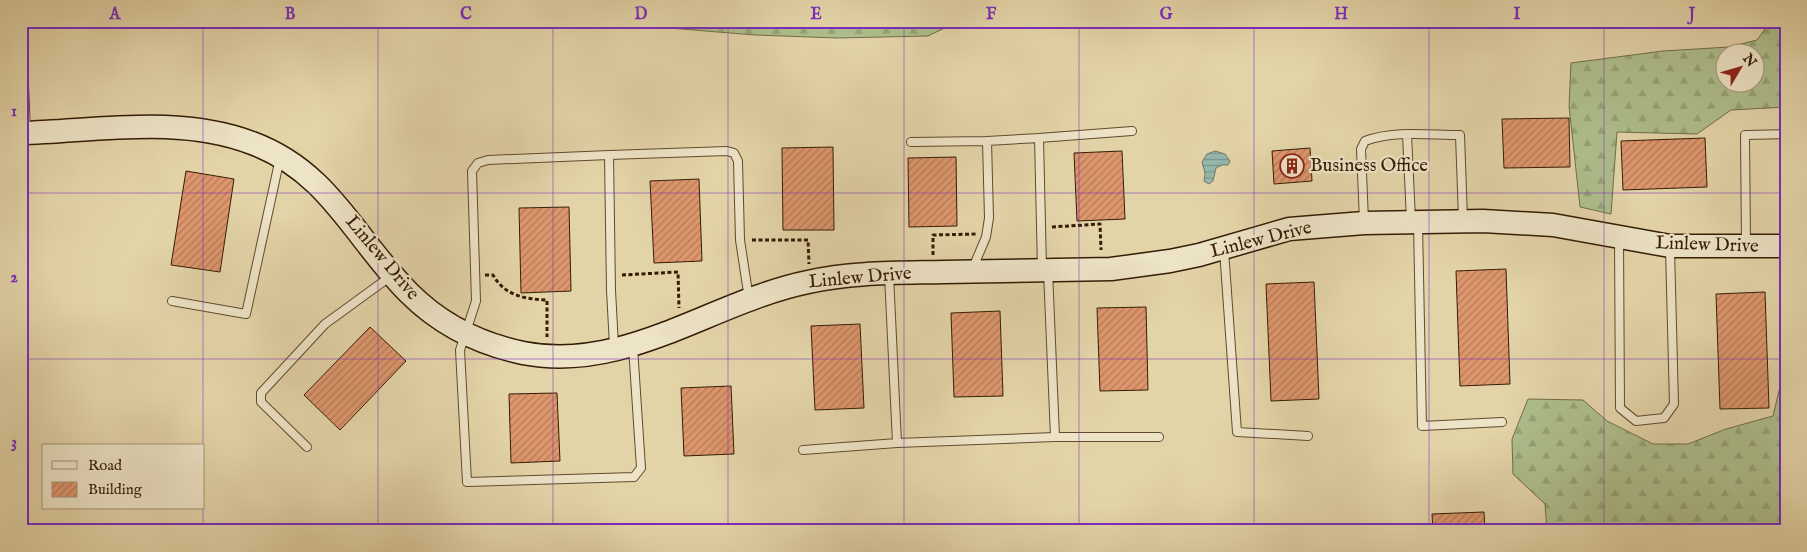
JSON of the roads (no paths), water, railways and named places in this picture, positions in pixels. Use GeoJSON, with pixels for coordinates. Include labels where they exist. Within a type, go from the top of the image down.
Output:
{"type":"FeatureCollection","features":[{"type":"Feature","properties":{"kind":"street","name":"Linlew Drive"},"geometry":{"type":"LineString","coordinates":[[24,133],[129,127],[184,129],[222,134],[252,143],[280,156],[306,174],[329,195],[393,275],[425,308],[464,333],[500,348],[548,357],[573,356],[624,348],[749,299],[809,281],[859,274],[1140,266],[1189,257],[1290,229],[1364,223],[1463,221],[1553,225],[1670,246],[1746,248],[1786,246]]}},
{"type":"Feature","properties":{"kind":"lane"},"geometry":{"type":"LineString","coordinates":[[21,82],[24,84],[24,133]]}},
{"type":"Feature","properties":{"kind":"lane"},"geometry":{"type":"LineString","coordinates":[[911,142],[1040,138],[1132,131]]}},
{"type":"Feature","properties":{"kind":"lane"},"geometry":{"type":"LineString","coordinates":[[1364,223],[1361,149],[1365,141],[1374,138],[1407,134],[1460,135],[1463,221]]}},
{"type":"Feature","properties":{"kind":"lane"},"geometry":{"type":"LineString","coordinates":[[1407,134],[1414,222],[1422,426],[1502,422]]}},
{"type":"Feature","properties":{"kind":"lane"},"geometry":{"type":"LineString","coordinates":[[1746,248],[1745,135],[1786,134]]}},
{"type":"Feature","properties":{"kind":"lane"},"geometry":{"type":"LineString","coordinates":[[1040,138],[1041,228],[1055,437]]}},
{"type":"Feature","properties":{"kind":"lane"},"geometry":{"type":"LineString","coordinates":[[971,271],[987,233],[989,218],[987,140]]}},
{"type":"Feature","properties":{"kind":"lane"},"geometry":{"type":"LineString","coordinates":[[609,155],[610,275],[624,348],[641,468],[634,477],[466,482],[460,350],[476,301],[472,171],[478,163],[488,160],[609,155],[727,151],[734,153],[738,160],[740,240],[749,299]]}},
{"type":"Feature","properties":{"kind":"lane"},"geometry":{"type":"LineString","coordinates":[[172,301],[246,314],[280,156]]}},
{"type":"Feature","properties":{"kind":"lane"},"geometry":{"type":"LineString","coordinates":[[1619,237],[1620,408],[1636,421],[1664,418],[1674,404],[1670,246]]}},
{"type":"Feature","properties":{"kind":"lane"},"geometry":{"type":"LineString","coordinates":[[1224,248],[1238,432],[1308,436]]}},
{"type":"Feature","properties":{"kind":"lane"},"geometry":{"type":"LineString","coordinates":[[889,273],[897,443]]}},
{"type":"Feature","properties":{"kind":"lane"},"geometry":{"type":"LineString","coordinates":[[307,447],[261,402],[261,393],[325,324],[393,275]]}},
{"type":"Feature","properties":{"kind":"lane"},"geometry":{"type":"LineString","coordinates":[[802,450],[897,443],[1055,437],[1159,437]]}},
{"type":"Feature","properties":{"kind":"water"},"geometry":{"type":"Polygon","coordinates":[[[1215,151],[1225,154],[1230,161],[1228,165],[1216,168],[1213,181],[1209,184],[1204,181],[1205,173],[1202,162],[1207,154],[1215,151]]]}},
{"type":"Feature","properties":{"kind":"place","name":"Business Office"},"geometry":{"type":"Point","coordinates":[1292,166]}}]}
